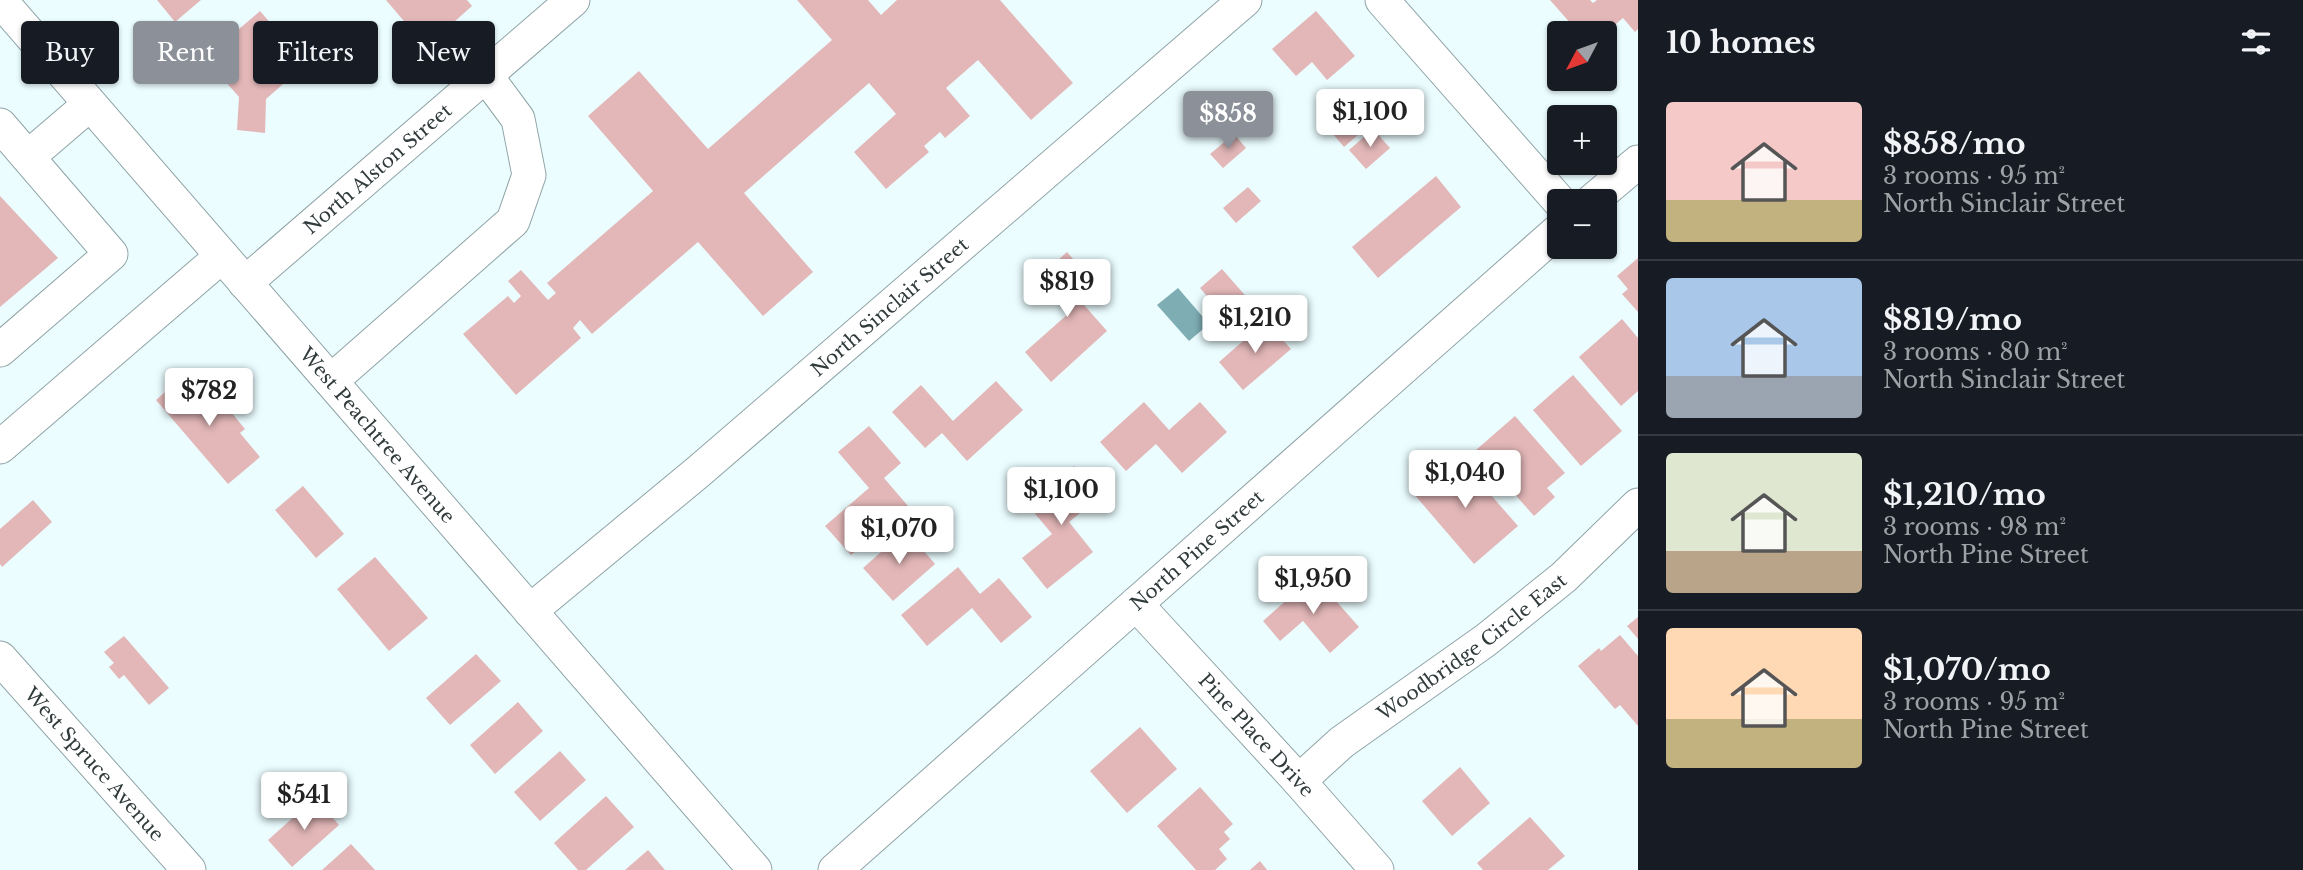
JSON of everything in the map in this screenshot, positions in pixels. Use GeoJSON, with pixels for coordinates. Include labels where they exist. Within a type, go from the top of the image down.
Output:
{"type":"FeatureCollection","features":[{"type":"Feature","properties":{"kind":"street","name":"West Peachtree Avenue"},"geometry":{"type":"LineString","coordinates":[[0,0],[755,870]]}},
{"type":"Feature","properties":{"kind":"street","name":"North Alston Street"},"geometry":{"type":"LineString","coordinates":[[495,70],[573,0]]}},
{"type":"Feature","properties":{"kind":"street","name":"North Sinclair Street"},"geometry":{"type":"LineString","coordinates":[[530,611],[698,472],[1245,0]]}},
{"type":"Feature","properties":{"kind":"street"},"geometry":{"type":"LineString","coordinates":[[1382,0],[1548,189]]}},
{"type":"Feature","properties":{"kind":"street","name":"North Alston Street"},"geometry":{"type":"LineString","coordinates":[[245,283],[479,84]]}},
{"type":"Feature","properties":{"kind":"street"},"geometry":{"type":"LineString","coordinates":[[331,381],[513,220],[528,175],[518,119],[492,84]]}},
{"type":"Feature","properties":{"kind":"street"},"geometry":{"type":"LineString","coordinates":[[28,157],[90,104]]}},
{"type":"Feature","properties":{"kind":"street"},"geometry":{"type":"LineString","coordinates":[[0,125],[111,254],[0,350]]}},
{"type":"Feature","properties":{"kind":"street"},"geometry":{"type":"LineString","coordinates":[[1606,189],[1638,162]]}},
{"type":"Feature","properties":{"kind":"street","name":"North Pine Street"},"geometry":{"type":"LineString","coordinates":[[835,870],[1547,241]]}},
{"type":"Feature","properties":{"kind":"street"},"geometry":{"type":"LineString","coordinates":[[0,447],[222,256]]}},
{"type":"Feature","properties":{"kind":"street","name":"Woodbridge Circle East"},"geometry":{"type":"LineString","coordinates":[[1299,781],[1342,742],[1486,640],[1525,609],[1589,554],[1638,505]]}},
{"type":"Feature","properties":{"kind":"street","name":"Pine Place Drive"},"geometry":{"type":"LineString","coordinates":[[1136,604],[1377,870]]}},
{"type":"Feature","properties":{"kind":"street","name":"West Spruce Avenue"},"geometry":{"type":"LineString","coordinates":[[0,658],[189,870]]}},
{"type":"Feature","properties":{"kind":"water"},"geometry":{"type":"Polygon","coordinates":[[[1178,288],[1209,324],[1189,341],[1157,305],[1178,288]]]}},
{"type":"Feature","properties":{"kind":"building"},"geometry":{"type":"Polygon","coordinates":[[[157,0],[201,0],[176,21],[157,0]]]}},
{"type":"Feature","properties":{"kind":"building"},"geometry":{"type":"Polygon","coordinates":[[[386,0],[467,0],[472,6],[455,21],[404,21],[386,0]]]}},
{"type":"Feature","properties":{"kind":"building"},"geometry":{"type":"Polygon","coordinates":[[[797,0],[868,0],[881,15],[897,0],[1000,0],[1073,83],[1031,120],[978,60],[946,88],[970,116],[945,138],[940,132],[924,146],[929,152],[886,189],[854,152],[896,114],[869,83],[744,193],[813,272],[763,316],[698,242],[592,334],[580,320],[573,328],[581,338],[516,395],[463,334],[508,296],[514,303],[521,296],[508,281],[521,270],[548,300],[556,293],[547,283],[653,191],[588,116],[639,71],[708,149],[832,40],[797,0]]]}},
{"type":"Feature","properties":{"kind":"building"},"geometry":{"type":"Polygon","coordinates":[[[1550,0],[1590,0],[1593,3],[1597,0],[1638,0],[1638,29],[1635,32],[1623,18],[1617,23],[1568,21],[1550,0]]]}},
{"type":"Feature","properties":{"kind":"building"},"geometry":{"type":"Polygon","coordinates":[[[260,11],[269,21],[253,21],[253,84],[283,84],[266,99],[265,133],[237,130],[239,97],[228,84],[239,84],[239,29],[260,11]]]}},
{"type":"Feature","properties":{"kind":"building"},"geometry":{"type":"Polygon","coordinates":[[[1316,11],[1355,56],[1327,80],[1312,62],[1296,76],[1272,49],[1316,11]]]}},
{"type":"Feature","properties":{"kind":"building"},"geometry":{"type":"Polygon","coordinates":[[[1349,108],[1366,128],[1344,147],[1327,127],[1349,108]]]}},
{"type":"Feature","properties":{"kind":"building"},"geometry":{"type":"Polygon","coordinates":[[[1373,129],[1390,148],[1366,169],[1349,150],[1373,129]]]}},
{"type":"Feature","properties":{"kind":"building"},"geometry":{"type":"Polygon","coordinates":[[[1234,134],[1246,148],[1223,168],[1210,154],[1234,134]]]}},
{"type":"Feature","properties":{"kind":"building"},"geometry":{"type":"Polygon","coordinates":[[[1436,176],[1461,207],[1378,278],[1352,247],[1436,176]]]}},
{"type":"Feature","properties":{"kind":"building"},"geometry":{"type":"Polygon","coordinates":[[[1248,187],[1261,201],[1236,223],[1223,208],[1248,187]]]}},
{"type":"Feature","properties":{"kind":"building"},"geometry":{"type":"Polygon","coordinates":[[[0,196],[58,258],[0,307],[0,196]]]}},
{"type":"Feature","properties":{"kind":"building"},"geometry":{"type":"Polygon","coordinates":[[[1067,252],[1101,291],[1084,305],[1107,331],[1051,382],[1025,352],[1069,313],[1038,278],[1067,252]]]}},
{"type":"Feature","properties":{"kind":"building"},"geometry":{"type":"Polygon","coordinates":[[[1638,258],[1638,312],[1622,294],[1628,289],[1617,276],[1638,258]]]}},
{"type":"Feature","properties":{"kind":"building"},"geometry":{"type":"Polygon","coordinates":[[[1222,269],[1250,301],[1228,321],[1200,288],[1222,269]]]}},
{"type":"Feature","properties":{"kind":"building"},"geometry":{"type":"Polygon","coordinates":[[[1622,319],[1638,338],[1638,391],[1621,406],[1579,357],[1622,319]]]}},
{"type":"Feature","properties":{"kind":"building"},"geometry":{"type":"Polygon","coordinates":[[[1266,321],[1291,349],[1243,390],[1219,362],[1266,321]]]}},
{"type":"Feature","properties":{"kind":"building"},"geometry":{"type":"Polygon","coordinates":[[[188,372],[217,406],[222,401],[245,429],[240,433],[260,457],[228,484],[156,400],[188,372]]]}},
{"type":"Feature","properties":{"kind":"building"},"geometry":{"type":"Polygon","coordinates":[[[1573,375],[1622,431],[1581,466],[1533,410],[1573,375]]]}},
{"type":"Feature","properties":{"kind":"building"},"geometry":{"type":"Polygon","coordinates":[[[996,381],[1023,410],[967,461],[942,433],[925,448],[892,412],[921,385],[953,421],[996,381]]]}},
{"type":"Feature","properties":{"kind":"building"},"geometry":{"type":"Polygon","coordinates":[[[1144,402],[1169,430],[1200,402],[1227,432],[1182,473],[1156,444],[1126,471],[1100,442],[1144,402]]]}},
{"type":"Feature","properties":{"kind":"building"},"geometry":{"type":"Polygon","coordinates":[[[1515,416],[1565,473],[1547,488],[1555,497],[1534,516],[1476,450],[1515,416]]]}},
{"type":"Feature","properties":{"kind":"building"},"geometry":{"type":"Polygon","coordinates":[[[869,426],[901,463],[884,478],[908,506],[851,555],[825,526],[869,488],[838,452],[869,426]]]}},
{"type":"Feature","properties":{"kind":"building"},"geometry":{"type":"Polygon","coordinates":[[[1456,455],[1518,526],[1474,564],[1413,493],[1456,455]]]}},
{"type":"Feature","properties":{"kind":"building"},"geometry":{"type":"Polygon","coordinates":[[[1074,466],[1100,497],[1069,522],[1093,552],[1047,589],[1022,558],[1052,534],[1027,504],[1074,466]]]}},
{"type":"Feature","properties":{"kind":"building"},"geometry":{"type":"Polygon","coordinates":[[[303,486],[344,534],[316,558],[275,510],[303,486]]]}},
{"type":"Feature","properties":{"kind":"building"},"geometry":{"type":"Polygon","coordinates":[[[33,500],[52,522],[2,567],[0,529],[33,500]]]}},
{"type":"Feature","properties":{"kind":"building"},"geometry":{"type":"Polygon","coordinates":[[[906,530],[935,564],[893,601],[863,568],[906,530]]]}},
{"type":"Feature","properties":{"kind":"building"},"geometry":{"type":"Polygon","coordinates":[[[375,557],[428,618],[389,651],[337,589],[375,557]]]}},
{"type":"Feature","properties":{"kind":"building"},"geometry":{"type":"Polygon","coordinates":[[[958,567],[980,594],[999,578],[1032,617],[1001,643],[972,608],[927,646],[901,615],[958,567]]]}},
{"type":"Feature","properties":{"kind":"building"},"geometry":{"type":"Polygon","coordinates":[[[1314,576],[1359,627],[1330,653],[1303,621],[1280,641],[1263,621],[1314,576]]]}},
{"type":"Feature","properties":{"kind":"building"},"geometry":{"type":"Polygon","coordinates":[[[1638,617],[1638,639],[1627,626],[1638,617]]]}},
{"type":"Feature","properties":{"kind":"building"},"geometry":{"type":"Polygon","coordinates":[[[1620,635],[1638,656],[1638,726],[1620,705],[1615,709],[1578,666],[1620,635]]]}},
{"type":"Feature","properties":{"kind":"building"},"geometry":{"type":"Polygon","coordinates":[[[124,636],[169,688],[149,705],[124,675],[119,679],[109,667],[114,663],[104,652],[124,636]]]}},
{"type":"Feature","properties":{"kind":"building"},"geometry":{"type":"Polygon","coordinates":[[[476,654],[501,681],[450,725],[426,698],[476,654]]]}},
{"type":"Feature","properties":{"kind":"building"},"geometry":{"type":"Polygon","coordinates":[[[518,702],[543,731],[495,774],[470,745],[518,702]]]}},
{"type":"Feature","properties":{"kind":"building"},"geometry":{"type":"Polygon","coordinates":[[[1140,727],[1177,769],[1127,813],[1090,771],[1140,727]]]}},
{"type":"Feature","properties":{"kind":"building"},"geometry":{"type":"Polygon","coordinates":[[[560,751],[586,780],[540,821],[514,792],[560,751]]]}},
{"type":"Feature","properties":{"kind":"building"},"geometry":{"type":"Polygon","coordinates":[[[1460,767],[1490,803],[1452,836],[1422,801],[1460,767]]]}},
{"type":"Feature","properties":{"kind":"building"},"geometry":{"type":"Polygon","coordinates":[[[1200,787],[1233,824],[1224,832],[1230,839],[1219,849],[1227,859],[1215,870],[1196,870],[1157,826],[1200,787]]]}},
{"type":"Feature","properties":{"kind":"building"},"geometry":{"type":"Polygon","coordinates":[[[606,796],[634,827],[586,870],[578,870],[554,843],[606,796]]]}},
{"type":"Feature","properties":{"kind":"building"},"geometry":{"type":"Polygon","coordinates":[[[315,798],[339,825],[292,867],[268,840],[315,798]]]}},
{"type":"Feature","properties":{"kind":"building"},"geometry":{"type":"Polygon","coordinates":[[[1530,817],[1565,856],[1548,870],[1483,870],[1477,863],[1530,817]]]}},
{"type":"Feature","properties":{"kind":"building"},"geometry":{"type":"Polygon","coordinates":[[[351,844],[375,870],[322,870],[351,844]]]}},
{"type":"Feature","properties":{"kind":"building"},"geometry":{"type":"Polygon","coordinates":[[[648,850],[665,870],[625,870],[648,850]]]}},
{"type":"Feature","properties":{"kind":"building"},"geometry":{"type":"Polygon","coordinates":[[[1260,861],[1267,870],[1250,870],[1260,861]]]}}]}
